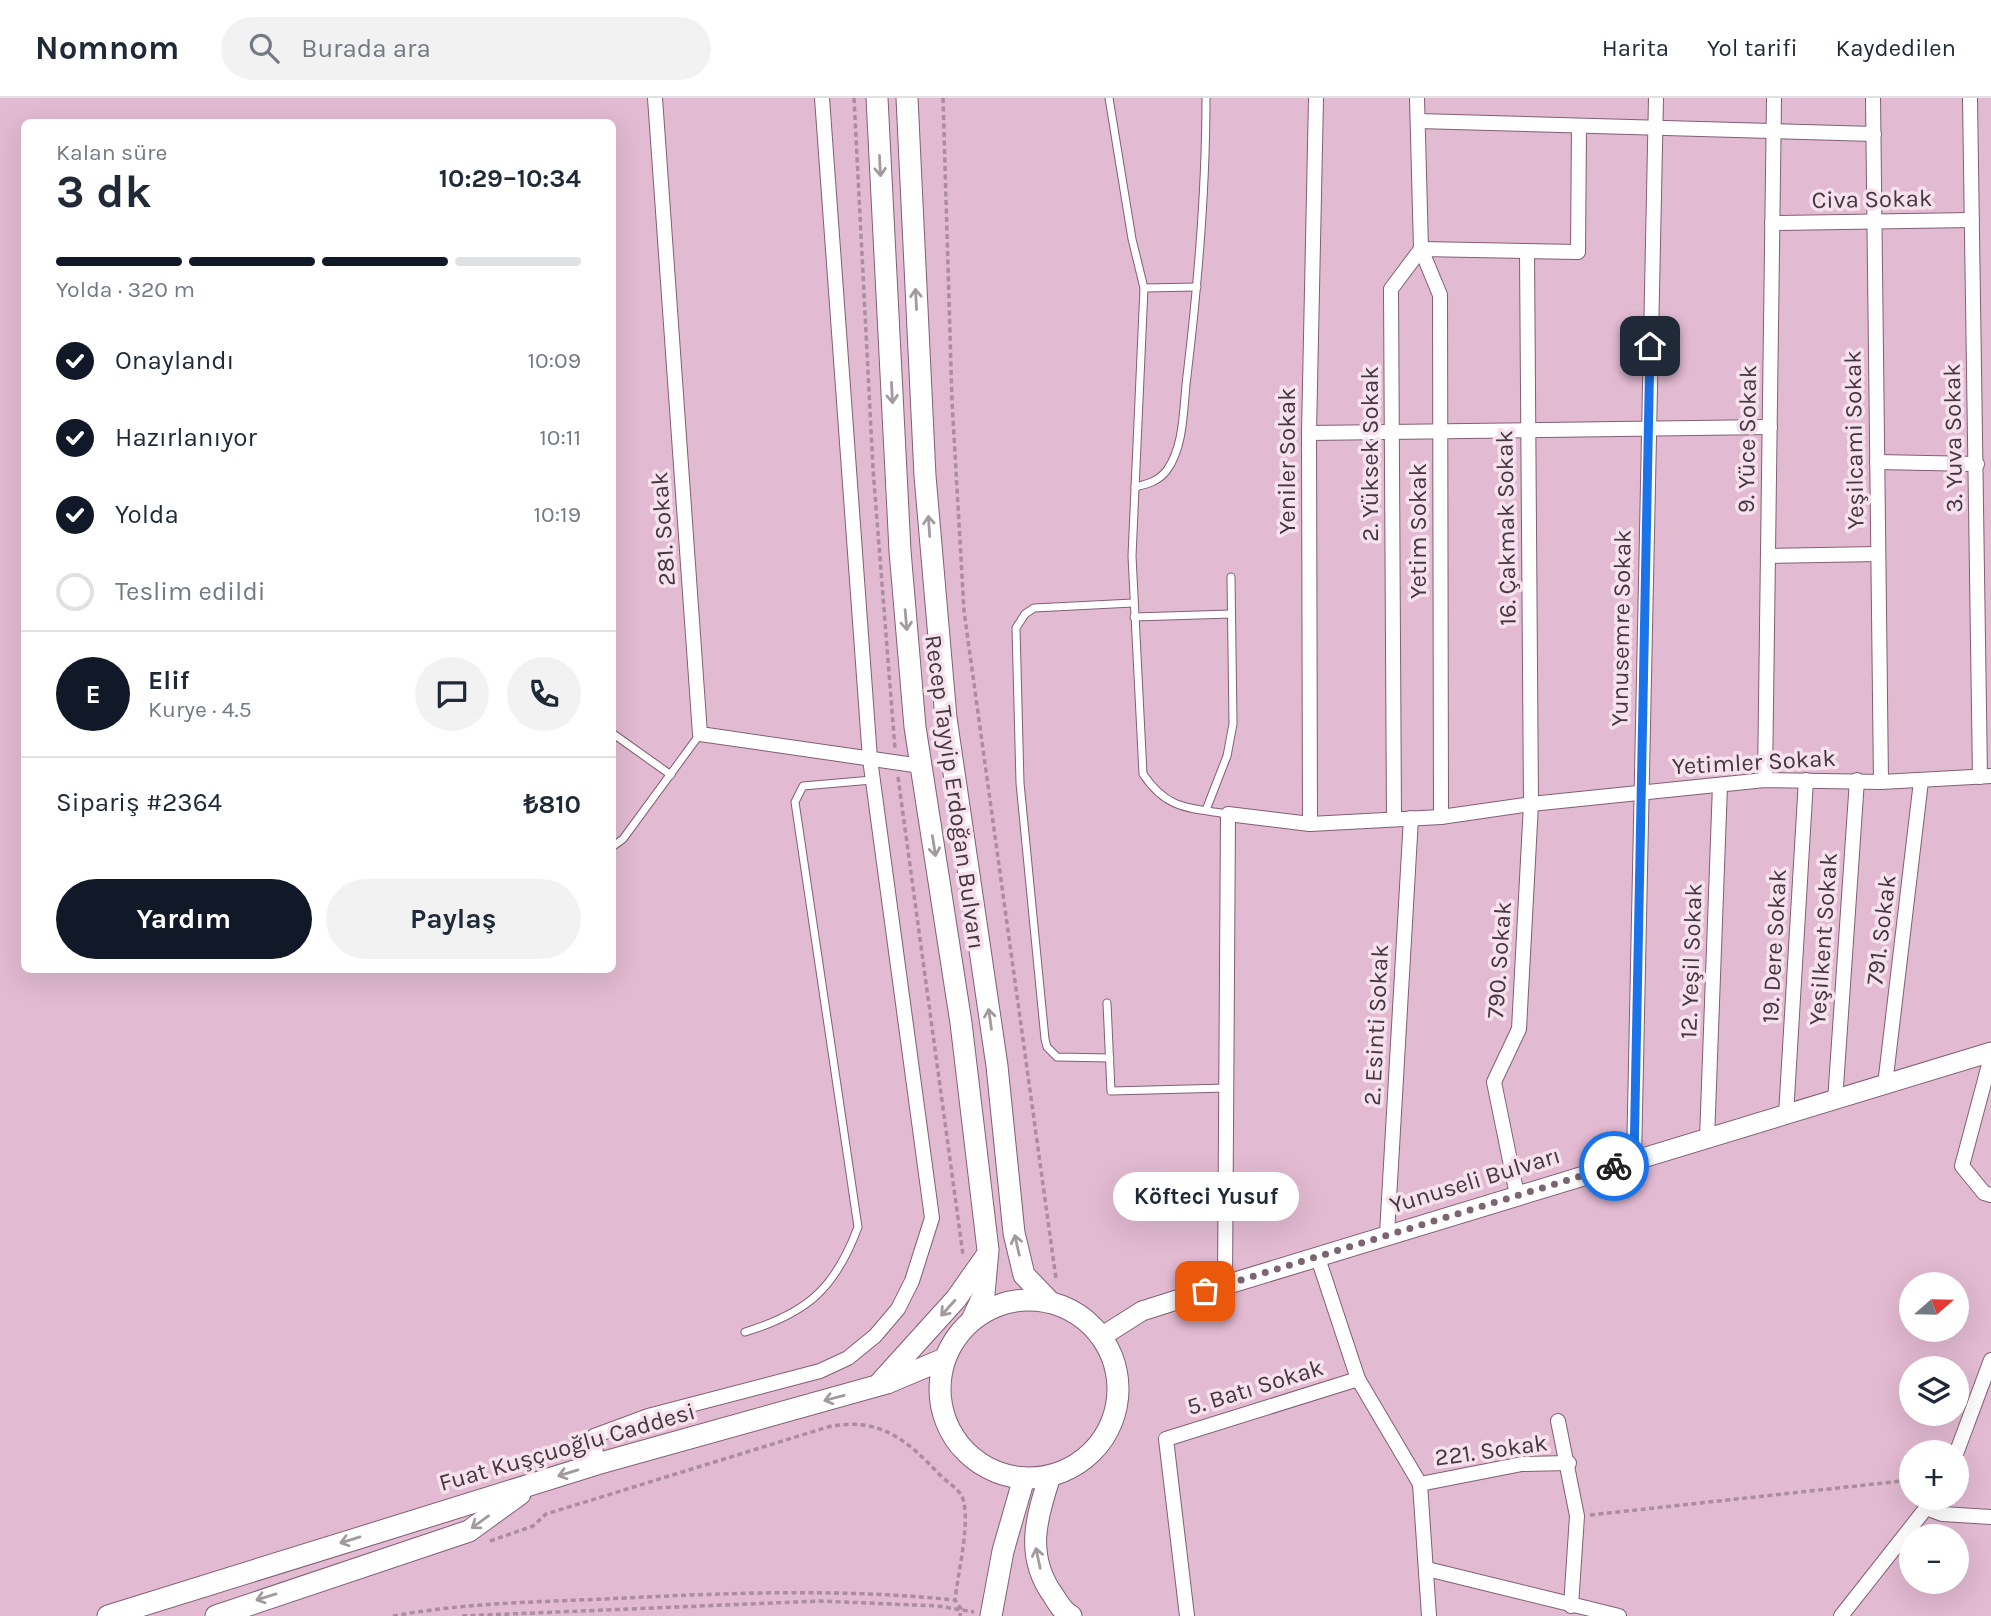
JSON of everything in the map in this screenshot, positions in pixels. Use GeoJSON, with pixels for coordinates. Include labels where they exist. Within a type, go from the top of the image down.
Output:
{"type":"FeatureCollection","features":[{"type":"Feature","properties":{"kind":"main road","name":"Recep Tayyip Erdoğan Bulvarı"},"geometry":{"type":"LineString","coordinates":[[877,98],[900,551],[921,766],[961,1023],[988,1253],[984,1294],[972,1321]]}},
{"type":"Feature","properties":{"kind":"main road","name":"Recep Tayyip Erdoğan Bulvarı"},"geometry":{"type":"LineString","coordinates":[[907,98],[926,489],[946,718],[997,1066],[1014,1233],[1024,1275],[1053,1294]]}},
{"type":"Feature","properties":{"kind":"main road","name":"Yunuseli Bulvarı"},"geometry":{"type":"LineString","coordinates":[[1101,1337],[1142,1311],[1318,1258],[1387,1234],[1991,1054]]}},
{"type":"Feature","properties":{"kind":"main road"},"geometry":{"type":"LineString","coordinates":[[877,1386],[956,1299],[988,1253]]}},
{"type":"Feature","properties":{"kind":"main road"},"geometry":{"type":"LineString","coordinates":[[1053,1294],[1101,1337],[1112,1358],[1117,1380],[1113,1416],[1106,1433],[1089,1454],[1067,1469],[1050,1476],[1024,1478],[981,1464],[956,1440],[942,1404],[941,1372],[944,1359],[959,1334],[972,1321],[1007,1303],[1053,1294]]}},
{"type":"Feature","properties":{"kind":"main road","name":"Fuat Kuşçuoğlu Caddesi"},"geometry":{"type":"LineString","coordinates":[[108,1616],[536,1482],[877,1386],[944,1359]]}},
{"type":"Feature","properties":{"kind":"main road"},"geometry":{"type":"LineString","coordinates":[[1050,1476],[1035,1518],[1035,1552],[1044,1583],[1070,1616]]}},
{"type":"Feature","properties":{"kind":"main road"},"geometry":{"type":"LineString","coordinates":[[990,1616],[1024,1478]]}},
{"type":"Feature","properties":{"kind":"main road"},"geometry":{"type":"LineString","coordinates":[[216,1616],[469,1531],[536,1482]]}},
{"type":"Feature","properties":{"kind":"street","name":"281. Sokak"},"geometry":{"type":"LineString","coordinates":[[654,98],[700,734]]}},
{"type":"Feature","properties":{"kind":"street"},"geometry":{"type":"LineString","coordinates":[[597,1464],[594,1436],[649,1416],[820,1371],[848,1358],[875,1336],[898,1309],[912,1282],[932,1217],[870,759],[822,98]]}},
{"type":"Feature","properties":{"kind":"street","name":"Yeniler Sokak"},"geometry":{"type":"LineString","coordinates":[[1310,824],[1309,433],[1315,98]]}},
{"type":"Feature","properties":{"kind":"street"},"geometry":{"type":"LineString","coordinates":[[1417,98],[1421,249],[1577,252],[1579,126]]}},
{"type":"Feature","properties":{"kind":"street","name":"Yunusemre Sokak"},"geometry":{"type":"LineString","coordinates":[[1634,1160],[1656,98]]}},
{"type":"Feature","properties":{"kind":"street","name":"9. Yüce Sokak"},"geometry":{"type":"LineString","coordinates":[[1765,780],[1774,98]]}},
{"type":"Feature","properties":{"kind":"street","name":"Yeşilcami Sokak"},"geometry":{"type":"LineString","coordinates":[[1873,98],[1881,782]]}},
{"type":"Feature","properties":{"kind":"street","name":"3. Yuva Sokak"},"geometry":{"type":"LineString","coordinates":[[1969,98],[1972,220],[1984,432],[1977,464],[1985,777]]}},
{"type":"Feature","properties":{"kind":"street"},"geometry":{"type":"LineString","coordinates":[[1418,121],[1874,134]]}},
{"type":"Feature","properties":{"kind":"street","name":"Civa Sokak"},"geometry":{"type":"LineString","coordinates":[[1773,223],[1972,220]]}},
{"type":"Feature","properties":{"kind":"street","name":"Yetim Sokak"},"geometry":{"type":"LineString","coordinates":[[1421,249],[1440,295],[1441,817]]}},
{"type":"Feature","properties":{"kind":"street","name":"2. Yüksek Sokak"},"geometry":{"type":"LineString","coordinates":[[1394,819],[1391,289],[1421,249]]}},
{"type":"Feature","properties":{"kind":"street","name":"16. Çakmak Sokak"},"geometry":{"type":"LineString","coordinates":[[1527,252],[1531,804]]}},
{"type":"Feature","properties":{"kind":"street"},"geometry":{"type":"LineString","coordinates":[[1309,433],[1770,427]]}},
{"type":"Feature","properties":{"kind":"street"},"geometry":{"type":"LineString","coordinates":[[1877,462],[1977,464]]}},
{"type":"Feature","properties":{"kind":"street"},"geometry":{"type":"LineString","coordinates":[[1768,556],[1878,554]]}},
{"type":"Feature","properties":{"kind":"street"},"geometry":{"type":"LineString","coordinates":[[700,734],[921,766]]}},
{"type":"Feature","properties":{"kind":"street","name":"Yetimler Sokak"},"geometry":{"type":"LineString","coordinates":[[1228,814],[1310,824],[1441,817],[1531,804],[1765,780],[1881,782],[1985,777]]}},
{"type":"Feature","properties":{"kind":"street","name":"19. Dere Sokak"},"geometry":{"type":"LineString","coordinates":[[1786,1115],[1807,780]]}},
{"type":"Feature","properties":{"kind":"street","name":"Yeşilkent Sokak"},"geometry":{"type":"LineString","coordinates":[[1835,1101],[1857,780]]}},
{"type":"Feature","properties":{"kind":"street","name":"791. Sokak"},"geometry":{"type":"LineString","coordinates":[[1885,1085],[1921,781]]}},
{"type":"Feature","properties":{"kind":"street","name":"12. Yeşil Sokak"},"geometry":{"type":"LineString","coordinates":[[1707,1139],[1720,785]]}},
{"type":"Feature","properties":{"kind":"street","name":"790. Sokak"},"geometry":{"type":"LineString","coordinates":[[1517,1195],[1494,1082],[1519,1029],[1531,804]]}},
{"type":"Feature","properties":{"kind":"street"},"geometry":{"type":"LineString","coordinates":[[1225,1285],[1228,814]]}},
{"type":"Feature","properties":{"kind":"street","name":"2. Esinti Sokak"},"geometry":{"type":"LineString","coordinates":[[1387,1234],[1411,818]]}},
{"type":"Feature","properties":{"kind":"street"},"geometry":{"type":"LineString","coordinates":[[1991,1054],[1962,1166],[1984,1193],[1991,1195]]}},
{"type":"Feature","properties":{"kind":"street"},"geometry":{"type":"LineString","coordinates":[[1976,1118],[1991,1123]]}},
{"type":"Feature","properties":{"kind":"street"},"geometry":{"type":"LineString","coordinates":[[1318,1258],[1359,1379],[1420,1484],[1429,1616]]}},
{"type":"Feature","properties":{"kind":"street"},"geometry":{"type":"LineString","coordinates":[[1961,1440],[1991,1360]]}},
{"type":"Feature","properties":{"kind":"street","name":"5. Batı Sokak"},"geometry":{"type":"LineString","coordinates":[[1187,1616],[1166,1439],[1359,1379]]}},
{"type":"Feature","properties":{"kind":"street"},"geometry":{"type":"LineString","coordinates":[[1559,1421],[1577,1516],[1571,1606]]}},
{"type":"Feature","properties":{"kind":"street","name":"221. Sokak"},"geometry":{"type":"LineString","coordinates":[[1420,1484],[1522,1464],[1569,1463]]}},
{"type":"Feature","properties":{"kind":"street"},"geometry":{"type":"LineString","coordinates":[[1841,1616],[1924,1510]]}},
{"type":"Feature","properties":{"kind":"street"},"geometry":{"type":"LineString","coordinates":[[1938,1510],[1942,1514],[1991,1517]]}},
{"type":"Feature","properties":{"kind":"street"},"geometry":{"type":"LineString","coordinates":[[1427,1569],[1619,1616]]}},
{"type":"Feature","properties":{"kind":"lane"},"geometry":{"type":"LineString","coordinates":[[1109,98],[1132,239],[1144,288],[1133,603],[1143,774],[1157,794],[1184,807],[1228,814]]}},
{"type":"Feature","properties":{"kind":"lane"},"geometry":{"type":"LineString","coordinates":[[1135,488],[1153,483],[1167,470],[1179,441],[1206,179],[1206,98]]}},
{"type":"Feature","properties":{"kind":"lane"},"geometry":{"type":"LineString","coordinates":[[1144,288],[1196,287]]}},
{"type":"Feature","properties":{"kind":"lane"},"geometry":{"type":"LineString","coordinates":[[1206,810],[1227,756],[1233,724],[1231,577]]}},
{"type":"Feature","properties":{"kind":"lane"},"geometry":{"type":"LineString","coordinates":[[1110,1058],[1057,1057],[1047,1047],[1045,1040],[1020,783],[1016,628],[1025,614],[1034,608],[1133,603]]}},
{"type":"Feature","properties":{"kind":"lane"},"geometry":{"type":"LineString","coordinates":[[1134,617],[1231,614]]}},
{"type":"Feature","properties":{"kind":"lane"},"geometry":{"type":"LineString","coordinates":[[616,844],[623,839],[700,734]]}},
{"type":"Feature","properties":{"kind":"lane"},"geometry":{"type":"LineString","coordinates":[[616,736],[671,775]]}},
{"type":"Feature","properties":{"kind":"lane"},"geometry":{"type":"LineString","coordinates":[[745,1332],[783,1320],[812,1299],[835,1273],[858,1227],[796,802],[803,786],[873,780]]}},
{"type":"Feature","properties":{"kind":"lane"},"geometry":{"type":"LineString","coordinates":[[1107,1003],[1111,1091],[1227,1088]]}},
{"type":"Feature","properties":{"kind":"path"},"geometry":{"type":"LineString","coordinates":[[943,98],[952,401],[964,611],[1053,1294]]}},
{"type":"Feature","properties":{"kind":"path"},"geometry":{"type":"LineString","coordinates":[[484,1543],[533,1526],[546,1514],[828,1427],[848,1422],[870,1424],[894,1434],[960,1492],[965,1512],[955,1600],[961,1609],[960,1616]]}},
{"type":"Feature","properties":{"kind":"path"},"geometry":{"type":"LineString","coordinates":[[1577,1516],[1899,1481]]}},
{"type":"Feature","properties":{"kind":"path"},"geometry":{"type":"LineString","coordinates":[[393,1616],[500,1604],[693,1595],[849,1592],[955,1600]]}},
{"type":"Feature","properties":{"kind":"path"},"geometry":{"type":"LineString","coordinates":[[463,1616],[820,1601],[873,1601],[961,1609]]}},
{"type":"Feature","properties":{"kind":"way so far"},"geometry":{"type":"LineString","coordinates":[[1205,1291],[1614,1166]]}},
{"type":"Feature","properties":{"kind":"place","name":"Köfteci Yusuf"},"geometry":{"type":"Point","coordinates":[1205,1291]}},
{"type":"Feature","properties":{"kind":"route"},"geometry":{"type":"LineString","coordinates":[[1614,1166],[1634,1160],[1650,346]]}}]}
